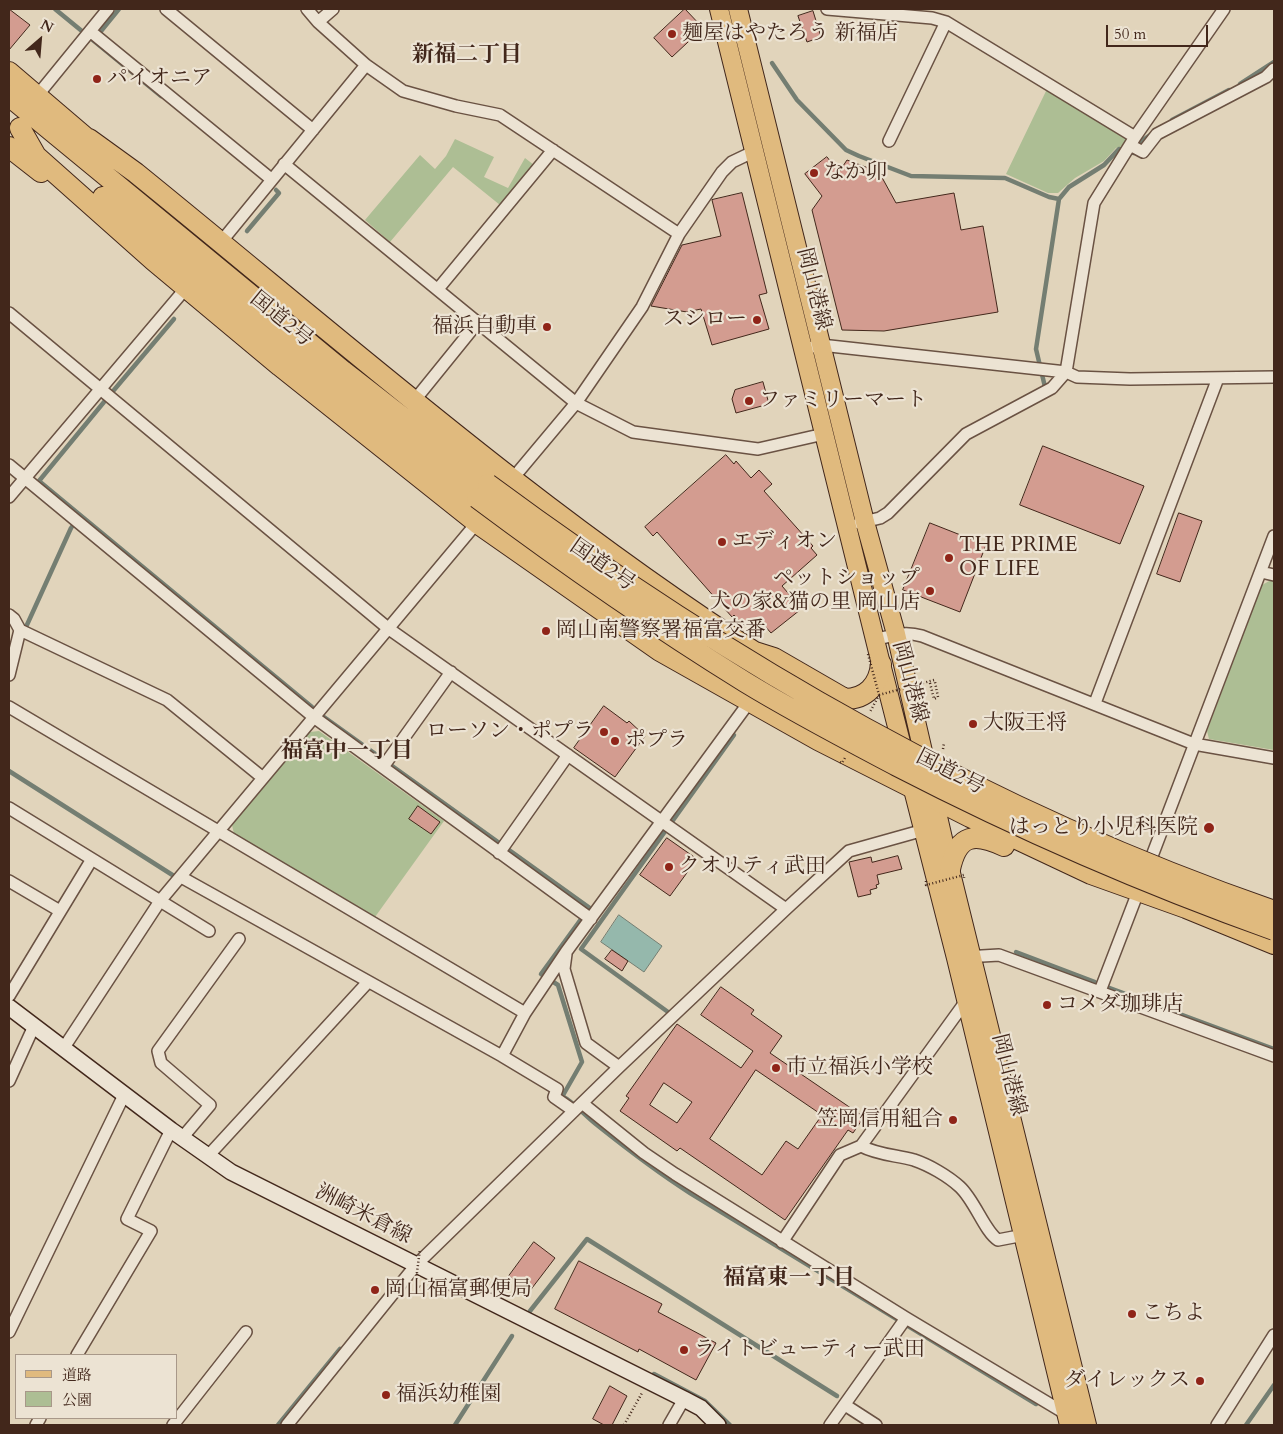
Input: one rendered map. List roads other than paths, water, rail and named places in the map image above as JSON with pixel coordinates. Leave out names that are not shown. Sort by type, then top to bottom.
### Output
[{"type":"highway","points":[[9,72],[89,139],[188,228],[201,254]]},
{"type":"highway","name":"国道2号","points":[[9,96],[343,370],[482,491],[610,594],[746,683],[855,744],[964,801],[1051,842],[1173,892],[1271,939]]},
{"type":"highway","points":[[14,123],[36,156],[186,288],[477,523],[660,650],[818,740],[934,799],[1091,874],[1271,939]]},
{"type":"highway","name":"国道2号","points":[[14,123],[332,386],[482,491],[758,668],[861,727],[973,785],[1077,834],[1167,872],[1274,911]]},
{"type":"highway","points":[[89,139],[136,173],[512,479],[644,579],[753,651],[845,707],[901,736],[936,746],[1024,799],[1152,856],[1274,900]]},
{"type":"highway","points":[[9,147],[153,260]]},
{"type":"highway","points":[[753,651],[774,658],[845,699],[856,699],[871,689],[880,674],[875,653]]},
{"type":"highway","points":[[907,760],[928,774],[1143,879],[1186,908]]},
{"type":"highway","points":[[957,873],[952,858],[964,842],[978,837],[985,838],[1053,869],[1091,874]]},
{"type":"main road","name":"岡山港線","points":[[719,9],[755,151],[865,522],[896,634],[936,746],[928,774],[957,873],[966,1001],[1068,1420]]},
{"type":"main road","name":"岡山港線","points":[[738,9],[813,347],[824,434],[847,526],[875,653],[901,736],[924,830],[964,957],[1087,1425]]},
{"type":"main road","name":"洲崎米倉線","points":[[9,1007],[177,1134],[231,1172],[415,1277],[649,1381],[705,1412],[718,1425]]},
{"type":"street","points":[[37,96],[91,35],[108,9]]},
{"type":"street","points":[[166,9],[313,130]]},
{"type":"street","points":[[307,9],[318,22],[366,65],[403,91],[456,106],[500,115],[679,234]]},
{"type":"street","points":[[318,22],[333,9]]},
{"type":"street","points":[[827,9],[934,13],[1132,148],[1143,152],[1157,134],[1271,75]]},
{"type":"street","points":[[847,526],[865,522],[888,513],[966,434],[1052,388],[1066,372],[1094,203],[1224,9]]},
{"type":"street","points":[[888,141],[946,22]]},
{"type":"street","points":[[91,35],[271,180]]},
{"type":"street","points":[[221,242],[366,65]]},
{"type":"street","points":[[438,289],[552,150]]},
{"type":"street","points":[[63,1049],[160,901],[316,718],[576,403],[642,307],[679,234],[722,172],[732,162],[755,151]]},
{"type":"street","points":[[284,164],[576,403],[633,432],[758,449],[824,434]]},
{"type":"street","points":[[9,497],[186,288]]},
{"type":"street","points":[[9,313],[389,629],[786,909]]},
{"type":"street","points":[[414,401],[478,322]]},
{"type":"street","points":[[813,347],[1041,369],[1066,372],[1077,377],[1130,379],[1274,377]]},
{"type":"street","points":[[1095,703],[1218,378]]},
{"type":"street","points":[[9,465],[316,718],[386,764],[591,914]]},
{"type":"street","points":[[1152,856],[1274,536]]},
{"type":"street","points":[[1261,572],[1274,575]]},
{"type":"street","points":[[9,615],[14,619],[20,630],[167,700],[264,778]]},
{"type":"street","points":[[9,675],[20,630]]},
{"type":"street","points":[[875,653],[896,634],[911,633],[1095,703],[1194,744],[1274,758]]},
{"type":"street","points":[[386,764],[450,672]]},
{"type":"street","points":[[502,1056],[525,1013],[591,914],[667,824],[750,701]]},
{"type":"street","points":[[9,707],[525,1013]]},
{"type":"street","points":[[502,848],[568,755]]},
{"type":"street","points":[[9,808],[209,931]]},
{"type":"street","points":[[287,1425],[415,1277],[578,1107],[849,850],[924,830]]},
{"type":"street","points":[[9,996],[92,859]]},
{"type":"street","points":[[181,877],[367,984],[502,1056],[557,1089],[554,1097],[578,1107],[644,1153],[903,1322],[1068,1420],[1081,1425]]},
{"type":"street","points":[[9,881],[60,911]]},
{"type":"street","points":[[1100,991],[1138,892]]},
{"type":"street","points":[[79,1354],[151,1232],[128,1219],[177,1134],[210,1105],[161,1063],[158,1051],[239,939]]},
{"type":"street","points":[[566,952],[564,969],[586,1043],[620,1066]]},
{"type":"street","points":[[964,957],[999,955],[1274,1056]]},
{"type":"street","points":[[208,1156],[367,984]]},
{"type":"street","points":[[782,1242],[840,1155],[862,1146],[966,1001]]},
{"type":"street","points":[[9,1081],[34,1026]]},
{"type":"street","points":[[9,1332],[124,1094]]},
{"type":"street","points":[[862,1146],[874,1153],[915,1160],[942,1174],[961,1188],[976,1206],[992,1236],[998,1240],[1024,1236]]},
{"type":"street","points":[[830,1425],[843,1404],[845,1405],[903,1322]]},
{"type":"street","points":[[178,1419],[246,1332]]},
{"type":"street","points":[[1217,1425],[1274,1335]]},
{"type":"street","points":[[669,1425],[684,1399]]},
{"type":"street","points":[[845,1405],[876,1425]]},
{"type":"water","points":[[619,915],[662,946],[644,972],[601,942]]},
{"type":"waterway","points":[[55,9],[161,96]]},
{"type":"waterway","points":[[97,36],[119,9]]},
{"type":"waterway","points":[[1240,84],[1274,62]]},
{"type":"waterway","points":[[772,63],[797,100],[846,150],[911,176],[1005,178],[1049,197],[1059,199]]},
{"type":"waterway","points":[[1172,120],[1229,90]]},
{"type":"waterway","points":[[1045,387],[1036,349],[1059,199],[1069,187],[1104,165],[1119,149],[1134,153],[1143,140],[1153,133]]},
{"type":"waterway","points":[[247,231],[279,193],[276,190]]},
{"type":"waterway","points":[[114,390],[174,319]]},
{"type":"waterway","points":[[104,402],[39,481],[312,707]]},
{"type":"waterway","points":[[26,627],[71,528],[77,520]]},
{"type":"waterway","points":[[324,717],[594,911]]},
{"type":"waterway","points":[[668,1012],[581,949],[734,735]]},
{"type":"waterway","points":[[9,771],[174,876]]},
{"type":"waterway","points":[[562,1097],[582,1062],[558,985],[541,974],[584,915]]},
{"type":"waterway","points":[[1016,952],[1095,982]]},
{"type":"waterway","points":[[1107,987],[1274,1049]]},
{"type":"waterway","points":[[562,1096],[631,1152],[690,1193],[1036,1404]]},
{"type":"waterway","points":[[530,1311],[587,1239],[837,1396]]},
{"type":"waterway","points":[[455,1425],[512,1336]]},
{"type":"waterway","points":[[278,1425],[340,1349]]},
{"type":"waterway","points":[[654,1374],[705,1401],[730,1425]]},
{"type":"waterway","points":[[1246,1425],[1274,1385]]},
{"type":"place","name":"麺屋はやたろう 新福店","points":[[672,34]]},
{"type":"place","name":"パイオニア","points":[[97,79]]},
{"type":"place","name":"なか卯","points":[[814,173]]},
{"type":"place","name":"スシロー","points":[[757,320]]},
{"type":"place","name":"福浜自動車","points":[[547,327]]},
{"type":"place","name":"ファミリーマート","points":[[749,401]]},
{"type":"place","name":"エディオン","points":[[722,542]]},
{"type":"place","name":"THE PRIME OF LIFE","points":[[949,558]]},
{"type":"place","name":"ペットショップ 犬の家&猫の里 岡山店","points":[[930,591]]},
{"type":"place","name":"岡山南警察署福富交番","points":[[546,631]]},
{"type":"place","name":"大阪王将","points":[[973,724]]},
{"type":"place","name":"ローソン・ポプラ","points":[[604,732]]},
{"type":"place","name":"ポプラ","points":[[615,741]]},
{"type":"place","name":"はっとり小児科医院","points":[[1209,828]]},
{"type":"place","name":"クオリティ武田","points":[[669,867]]},
{"type":"place","name":"コメダ珈琲店","points":[[1047,1005]]},
{"type":"place","name":"市立福浜小学校","points":[[776,1068]]},
{"type":"place","name":"笠岡信用組合","points":[[953,1120]]},
{"type":"place","name":"岡山福富郵便局","points":[[375,1290]]},
{"type":"place","name":"こちよ","points":[[1132,1314]]},
{"type":"place","name":"ライトビューティー武田","points":[[684,1350]]},
{"type":"place","name":"ダイレックス","points":[[1200,1381]]},
{"type":"place","name":"福浜幼稚園","points":[[386,1395]]},
{"type":"district","name":"新福二丁目","points":[[467,56]]},
{"type":"district","name":"福富中一丁目","points":[[347,752]]},
{"type":"district","name":"福富東一丁目","points":[[789,1279]]}]
